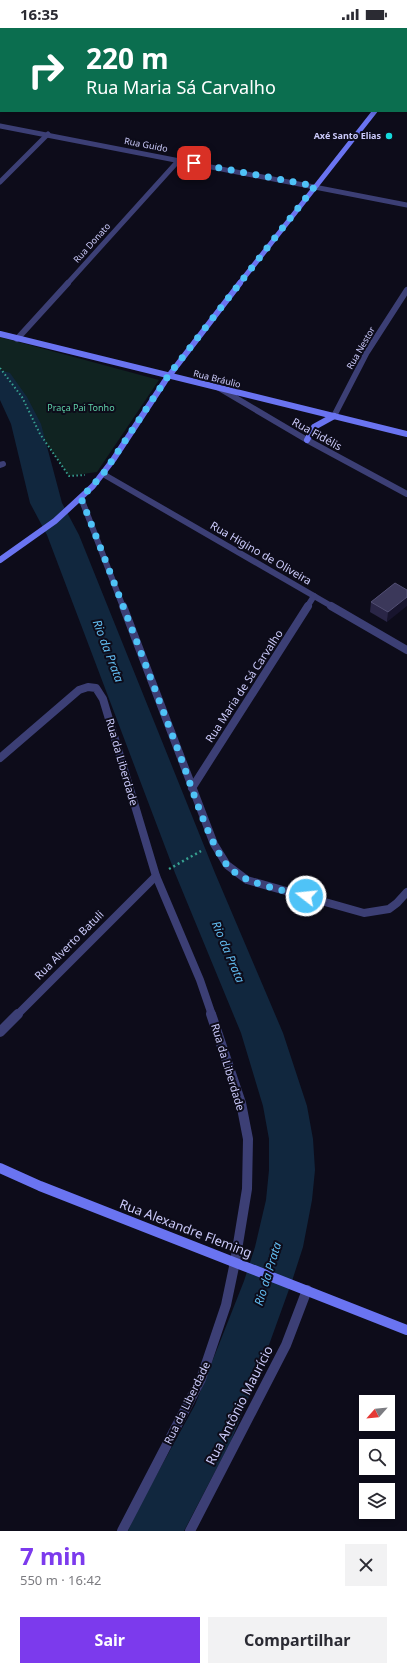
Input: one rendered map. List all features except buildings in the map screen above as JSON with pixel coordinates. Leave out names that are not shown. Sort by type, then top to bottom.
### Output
[{"type":"street","points":[[0,560],[68,510],[103,474],[168,376],[374,112]]},
{"type":"street","name":"Rua Guido","points":[[0,126],[48,134],[407,205]]},
{"type":"street","points":[[0,182],[48,134]]},
{"type":"street","name":"Rua Donato","points":[[17,339],[180,160]]},
{"type":"street","name":"Rua Nestor","points":[[334,416],[367,352],[407,290]]},
{"type":"street","name":"Rua Bráulio","points":[[0,334],[407,434]]},
{"type":"street","name":"Rua Fidélis","points":[[219,388],[307,440],[407,494]]},
{"type":"street","points":[[307,440],[314,428],[334,416]]},
{"type":"street","name":"Rua Higino de Oliveira","points":[[103,474],[407,650]]},
{"type":"street","points":[[81,498],[214,844],[226,865],[247,880],[364,913],[384,912],[397,904],[407,892]]},
{"type":"street","name":"Rua Maria de Sá Carvalho","points":[[192,788],[314,596]]},
{"type":"street","name":"Rua da Liberdade","points":[[0,758],[79,690],[88,687],[96,688],[103,699],[156,876],[200,980],[241,1103],[248,1139],[247,1189],[226,1305],[201,1379],[122,1531]]},
{"type":"street","name":"Rua Alverto Batuli","points":[[0,1032],[156,876]]},
{"type":"street","name":"Rua Alexandre Fleming","points":[[0,1168],[40,1186],[407,1330]]},
{"type":"street","name":"Rua Antônio Maurício","points":[[190,1531],[286,1345],[303,1288]]},
{"type":"path","points":[[0,368],[22,397],[40,434],[69,476],[103,474]]},
{"type":"path","points":[[165,871],[203,850]]},
{"type":"green space","name":"Praça Pai Tonho","points":[[0,337],[159,380],[97,472],[69,476],[40,434],[22,397],[0,368]]},
{"type":"waterway","name":"Rio da Prata","points":[[0,379],[13,397],[26,424],[46,503],[63,535],[195,873],[262,1033],[285,1106],[291,1139],[292,1170],[289,1200],[279,1247],[268,1281],[236,1367],[213,1423],[155,1531]]},
{"type":"place","name":"Axé Santo Elias","points":[[389,136]]},
{"type":"route","points":[[194,163],[315,186],[168,376],[103,474],[81,498],[192,788],[214,844],[222,859],[226,865],[247,880],[306,896]]}]
